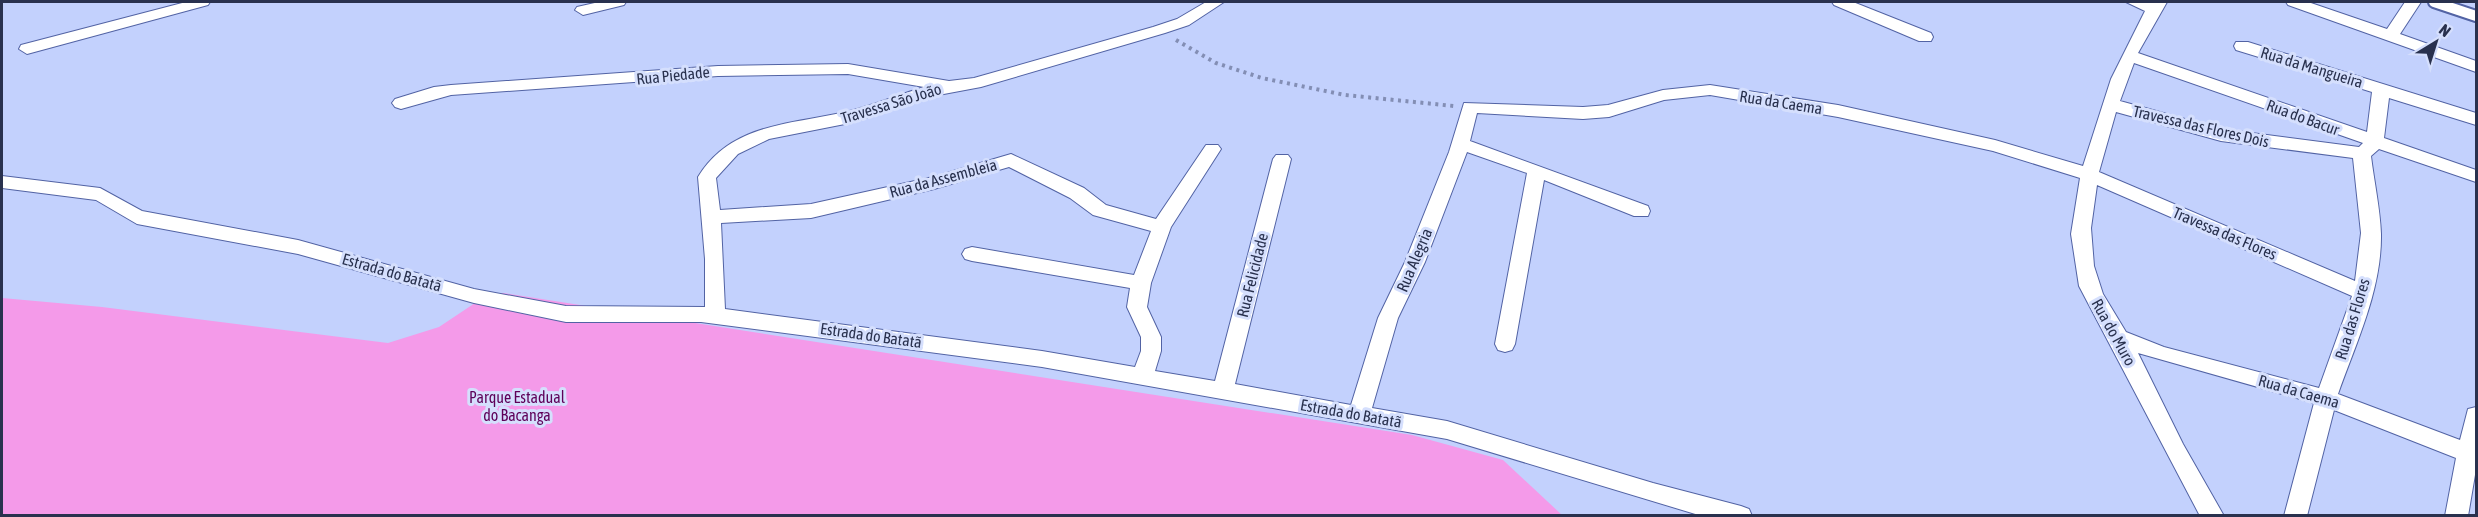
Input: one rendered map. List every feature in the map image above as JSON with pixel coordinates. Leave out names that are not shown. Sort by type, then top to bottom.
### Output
[{"type":"street","points":[[27,49],[175,5],[202,2]]},
{"type":"street","points":[[583,10],[618,2]]},
{"type":"street","name":"Travessa São João","points":[[715,315],[715,259],[707,177],[719,160],[730,151],[752,139],[802,125],[850,117],[945,85],[975,83],[1159,30],[1183,22],[1216,2]]},
{"type":"street","points":[[1840,2],[1925,37]]},
{"type":"street","points":[[2134,2],[2156,5]]},
{"type":"street","points":[[2294,2],[2476,67]]},
{"type":"street","points":[[2390,37],[2413,2]]},
{"type":"street","name":"Rua do Muro","points":[[2156,5],[2130,56],[2111,104],[2088,174],[2081,231],[2087,280],[2094,300],[2118,337],[2178,457],[2213,516]]},
{"type":"street","name":"Rua da Mangueira","points":[[2242,45],[2476,119]]},
{"type":"street","name":"Rua do Bacur","points":[[2130,56],[2369,148],[2476,178]]},
{"type":"street","name":"Rua Piedade","points":[[401,103],[434,92],[451,90],[620,80],[718,71],[848,69],[945,85]]},
{"type":"street","name":"Rua das Flores","points":[[2295,516],[2326,398],[2362,292],[2371,233],[2369,148],[2381,88]]},
{"type":"street","name":"Rua da Caema","points":[[1470,106],[1582,113],[1609,111],[1663,94],[1710,90],[1838,111],[1995,146],[2088,174]]},
{"type":"street","name":"Travessa das Flores Dois","points":[[2111,104],[2211,132],[2257,141],[2369,148]]},
{"type":"street","name":"Rua Alegria","points":[[1359,415],[1388,318],[1415,262],[1461,144],[1470,106]]},
{"type":"street","points":[[1461,144],[1537,170],[1641,211]]},
{"type":"street","points":[[1142,377],[1151,351],[1150,337],[1137,307],[1141,283],[1161,233],[1161,227],[1212,149]]},
{"type":"street","name":"Rua Felicidade","points":[[1223,391],[1282,159]]},
{"type":"street","name":"Rua da Assembleia","points":[[711,217],[811,211],[934,183],[1011,160],[1077,193],[1100,210],[1161,227]]},
{"type":"street","points":[[1505,344],[1537,170]]},
{"type":"street","name":"Travessa das Flores","points":[[2088,174],[2362,292]]},
{"type":"street","name":"Estrada do Batatã","points":[[2,182],[100,194],[137,217],[298,247],[474,296],[566,314],[715,315],[975,349],[1447,430],[1653,493],[1741,516]]},
{"type":"street","points":[[972,254],[1141,283]]},
{"type":"street","name":"Rua da Caema","points":[[2118,337],[2160,354],[2326,398],[2473,454]]},
{"type":"street","points":[[2456,516],[2473,454],[2476,415]]},
{"type":"lane","points":[[2434,2],[2476,16]]},
{"type":"path","points":[[1159,30],[1216,63],[1262,78],[1391,102],[1470,106]]},
{"type":"green space","name":"Parque Estadual do Bacanga","points":[[503,293],[1412,435],[1503,460],[1562,515],[2,516],[2,298],[102,307],[388,343],[439,327],[484,297]]}]
